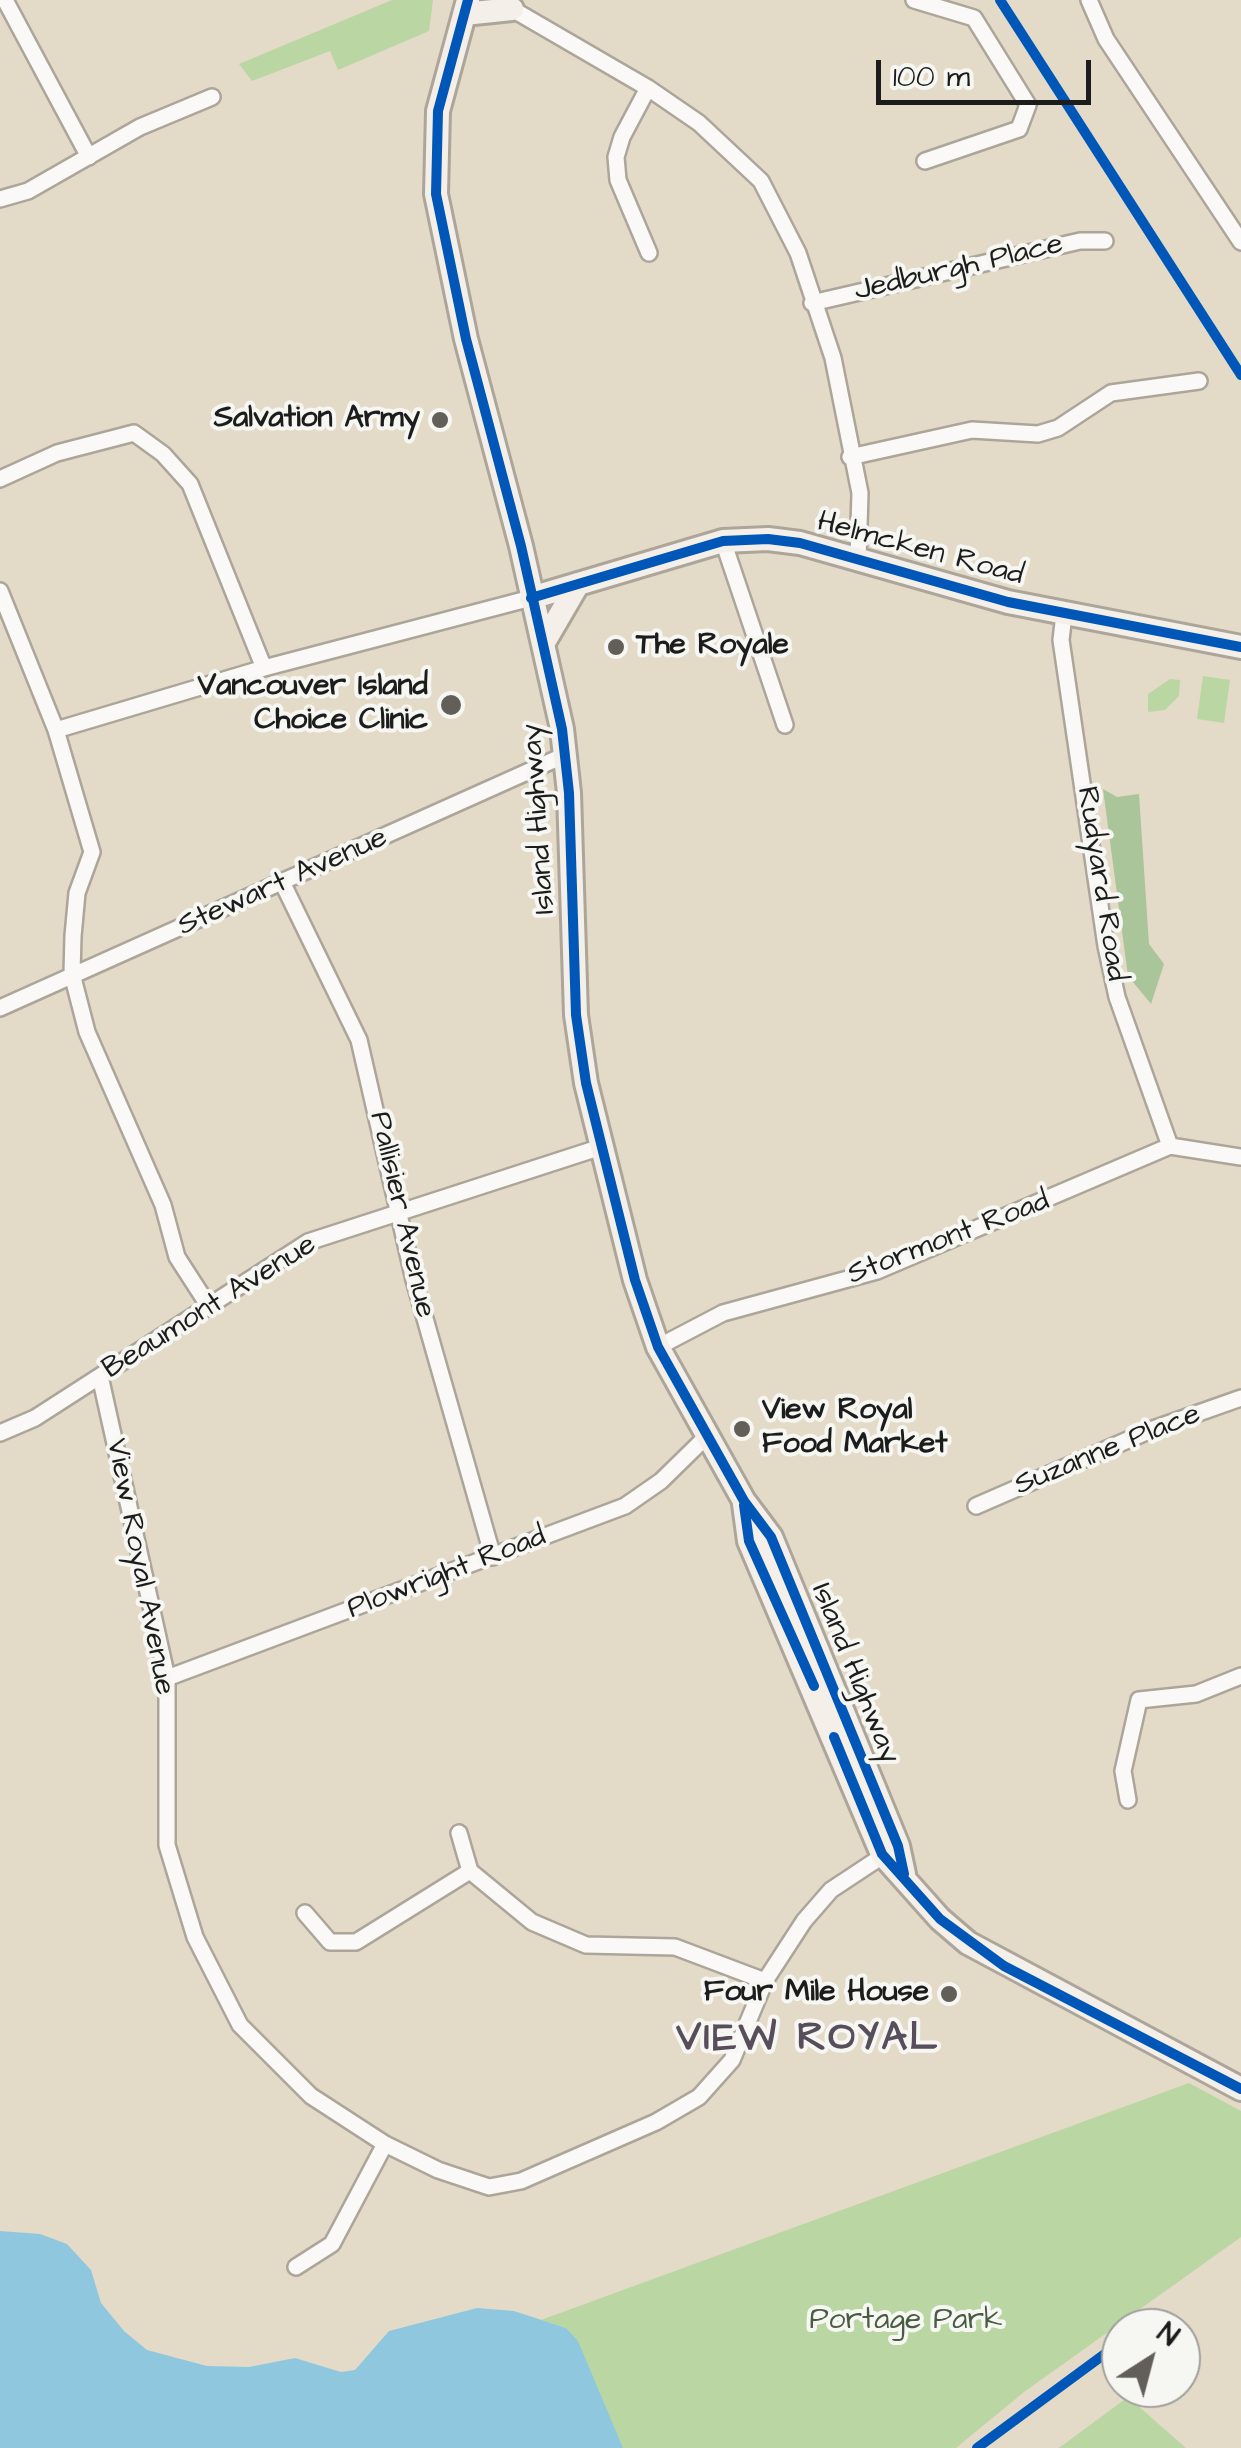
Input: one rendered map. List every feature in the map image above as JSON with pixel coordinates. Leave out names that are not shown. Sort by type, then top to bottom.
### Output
[{"type":"main road","points":[[466,7],[508,5]]},
{"type":"main road","name":"Island Highway","points":[[466,7],[438,111],[436,194],[466,338],[544,644],[564,754],[576,1015],[601,1147],[634,1280],[658,1347],[744,1501],[749,1540],[904,1874],[940,1919],[968,1943],[1241,2089]]},
{"type":"main road","name":"Helmcken Road","points":[[531,598],[723,541],[800,543],[1064,614],[1241,646]]},
{"type":"main road","points":[[544,644],[578,584]]},
{"type":"street","points":[[5,0],[89,157]]},
{"type":"street","points":[[1089,0],[1106,39],[1241,242]]},
{"type":"street","points":[[920,2],[974,18],[1026,96],[1029,112],[1019,129],[925,160]]},
{"type":"street","points":[[508,5],[648,88],[698,123],[761,182],[798,253],[833,358],[860,493],[858,559]]},
{"type":"street","points":[[648,88],[622,137],[616,170],[649,253]]},
{"type":"street","points":[[0,199],[28,191],[140,127],[212,97]]},
{"type":"street","name":"Jedburgh Place","points":[[812,303],[1080,241],[1105,240]]},
{"type":"street","points":[[850,457],[972,430],[1038,434],[1058,428],[1111,393],[1199,381]]},
{"type":"street","points":[[0,480],[57,453],[134,433],[162,454],[190,484],[264,668]]},
{"type":"street","points":[[723,541],[785,725]]},
{"type":"street","points":[[0,592],[56,730],[92,852],[77,894],[73,977],[87,1032],[163,1205],[177,1257],[208,1305]]},
{"type":"street","name":"Helmcken Road","points":[[56,730],[264,668],[531,598]]},
{"type":"street","name":"Rudyard Road","points":[[1064,614],[1062,640],[1106,946],[1117,997],[1170,1146]]},
{"type":"street","name":"Stewart Avenue","points":[[0,1008],[283,884],[564,754]]},
{"type":"street","name":"Pallisier Avenue","points":[[283,884],[359,1040],[414,1280],[494,1557]]},
{"type":"street","points":[[1170,1146],[1241,1157]]},
{"type":"street","name":"Stormont Road","points":[[658,1347],[723,1313],[877,1271],[1170,1146]]},
{"type":"street","name":"Beaumont Avenue","points":[[0,1433],[36,1418],[308,1242],[400,1209],[601,1147]]},
{"type":"street","name":"View Royal Avenue","points":[[100,1376],[167,1678],[168,1846],[195,1937],[240,2025],[311,2096],[385,2144],[438,2170],[489,2187],[520,2182],[656,2122],[699,2097],[732,2060],[765,1980],[830,1890],[890,1850]]},
{"type":"street","name":"Suzanne Place","points":[[976,1506],[1153,1429],[1241,1398]]},
{"type":"street","name":"Plowright Road","points":[[167,1678],[625,1506],[661,1481],[708,1435]]},
{"type":"street","points":[[1128,1800],[1123,1772],[1139,1700],[1196,1694],[1241,1676]]},
{"type":"street","points":[[459,1833],[470,1871],[532,1922],[586,1945],[675,1947],[765,1980]]},
{"type":"street","points":[[305,1914],[330,1942],[356,1942],[470,1871]]},
{"type":"street","points":[[296,2266],[332,2244],[385,2144]]},
{"type":"green space","points":[[392,0],[433,0],[429,31],[338,70],[330,51],[252,81],[239,64]]},
{"type":"green space","points":[[1203,676],[1230,680],[1224,723],[1197,719]]},
{"type":"green space","points":[[1170,679],[1180,680],[1179,696],[1165,710],[1148,712],[1148,694]]},
{"type":"green space","points":[[1103,789],[1117,797],[1139,794],[1149,944],[1164,964],[1151,1004],[1128,976]]},
{"type":"green space","name":"Portage Park","points":[[1189,2083],[1241,2111],[1241,2237],[1142,2308],[1101,2308],[1101,2337],[1024,2392],[956,2448],[623,2448],[566,2328],[541,2320]]},
{"type":"green space","points":[[1113,2408],[1141,2408],[1186,2448],[1058,2448]]},
{"type":"water","points":[[0,2231],[40,2234],[67,2244],[91,2270],[101,2303],[124,2331],[147,2350],[207,2366],[249,2367],[295,2358],[341,2372],[355,2370],[389,2331],[477,2308],[514,2311],[566,2328],[578,2341],[623,2448],[0,2448]]},
{"type":"cycle path","points":[[468,0],[438,111],[436,194],[466,339],[521,546],[562,729],[569,793],[576,1015],[586,1083],[635,1280],[658,1347],[744,1501],[771,1537],[898,1846],[904,1874]]},
{"type":"cycle path","points":[[1000,0],[1241,375]]},
{"type":"cycle path","points":[[531,598],[723,541],[768,539],[800,543],[1008,602],[1241,647]]},
{"type":"cycle path","points":[[744,1505],[749,1541],[814,1686]]},
{"type":"cycle path","points":[[834,1737],[882,1854],[940,1919],[1004,1966],[1241,2089]]},
{"type":"cycle path","points":[[977,2448],[1101,2357]]},
{"type":"place","name":"Salvation Army","points":[[440,420]]},
{"type":"place","name":"The Royale","points":[[616,647]]},
{"type":"place","name":"Vancouver Island Choice Clinic","points":[[451,705]]},
{"type":"place","name":"View Royal Food Market","points":[[742,1429]]},
{"type":"place","name":"Four Mile House","points":[[949,1994]]},
{"type":"district","name":"VIEW ROYAL","points":[[808,2041]]}]
